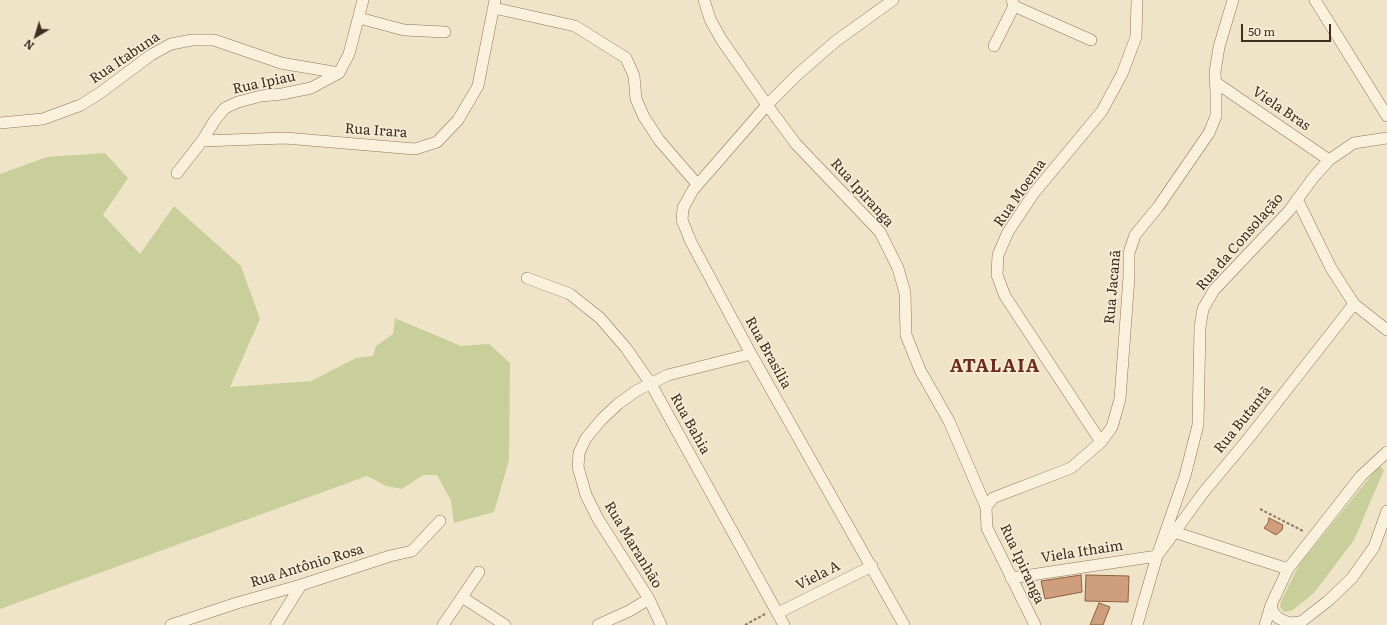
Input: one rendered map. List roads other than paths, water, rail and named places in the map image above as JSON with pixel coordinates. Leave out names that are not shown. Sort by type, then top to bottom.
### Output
[{"type":"street","points":[[338,73],[349,54],[363,0]]},
{"type":"street","name":"Rua Ipiranga","points":[[704,0],[710,19],[721,39],[767,106],[796,144],[880,232],[898,268],[905,294],[906,335],[920,370],[949,421],[986,507],[987,528],[1034,625]]},
{"type":"street","name":"Rua Brasília","points":[[893,0],[836,41],[798,74],[767,106],[697,184],[683,208],[682,220],[691,242],[751,354],[904,625]]},
{"type":"street","name":"Rua Moema","points":[[1101,442],[1005,296],[997,275],[998,255],[1008,232],[1034,193],[1102,111],[1122,74],[1136,37],[1137,0]]},
{"type":"street","name":"Rua Jacanã","points":[[986,507],[993,498],[1071,468],[1101,442],[1112,427],[1120,399],[1129,277],[1129,253],[1135,235],[1158,207],[1209,133],[1216,116],[1215,72],[1220,47],[1233,0]]},
{"type":"street","points":[[1315,0],[1387,116]]},
{"type":"street","points":[[994,46],[1013,3],[1091,40]]},
{"type":"street","points":[[494,4],[575,26],[626,58],[634,76],[636,99],[644,117],[665,147],[697,184]]},
{"type":"street","name":"Rua Irara","points":[[202,141],[285,138],[416,149],[437,142],[458,120],[478,86],[494,4]]},
{"type":"street","points":[[359,18],[404,30],[445,32]]},
{"type":"street","name":"Rua Itabuna","points":[[0,123],[43,119],[81,105],[100,93],[151,55],[172,44],[192,40],[214,40],[281,63],[338,73]]},
{"type":"street","name":"Rua Ipiau","points":[[177,172],[202,141],[215,120],[225,108],[238,102],[262,96],[282,94],[311,88],[338,73]]},
{"type":"street","name":"Viela Bras","points":[[1215,82],[1329,160]]},
{"type":"street","name":"Rua da Consolação","points":[[1137,625],[1157,556],[1185,476],[1198,425],[1200,327],[1204,309],[1214,290],[1289,210],[1312,178],[1329,160],[1354,143],[1387,138]]},
{"type":"street","points":[[1297,199],[1331,268],[1354,304],[1387,330]]},
{"type":"street","name":"Rua Bahia","points":[[527,278],[570,294],[600,318],[626,348],[651,384],[784,625]]},
{"type":"street","name":"Rua Butantã","points":[[1157,556],[1203,493],[1248,439],[1354,304]]},
{"type":"street","name":"Rua Maranhão","points":[[661,625],[649,600],[598,520],[586,495],[578,467],[579,453],[586,438],[602,419],[618,404],[636,391],[668,375],[751,354]]},
{"type":"street","points":[[1265,625],[1271,605],[1288,569],[1361,476],[1387,452]]},
{"type":"street","points":[[1271,605],[1272,612],[1278,618],[1289,623],[1298,624],[1328,601],[1352,578],[1374,546],[1387,511]]},
{"type":"street","name":"Rua Antônio Rosa","points":[[171,625],[237,602],[301,585],[390,556],[412,551],[440,521]]},
{"type":"street","points":[[1174,532],[1288,569]]},
{"type":"street","name":"Viela Ithaim","points":[[1011,578],[1157,556]]},
{"type":"street","name":"Viela A","points":[[776,611],[872,566]]},
{"type":"street","points":[[443,625],[479,572]]},
{"type":"street","points":[[276,625],[301,585]]},
{"type":"street","points":[[462,597],[505,625]]},
{"type":"street","points":[[598,625],[649,600]]},
{"type":"district","name":"ATALAIA","points":[[995,367]]}]
